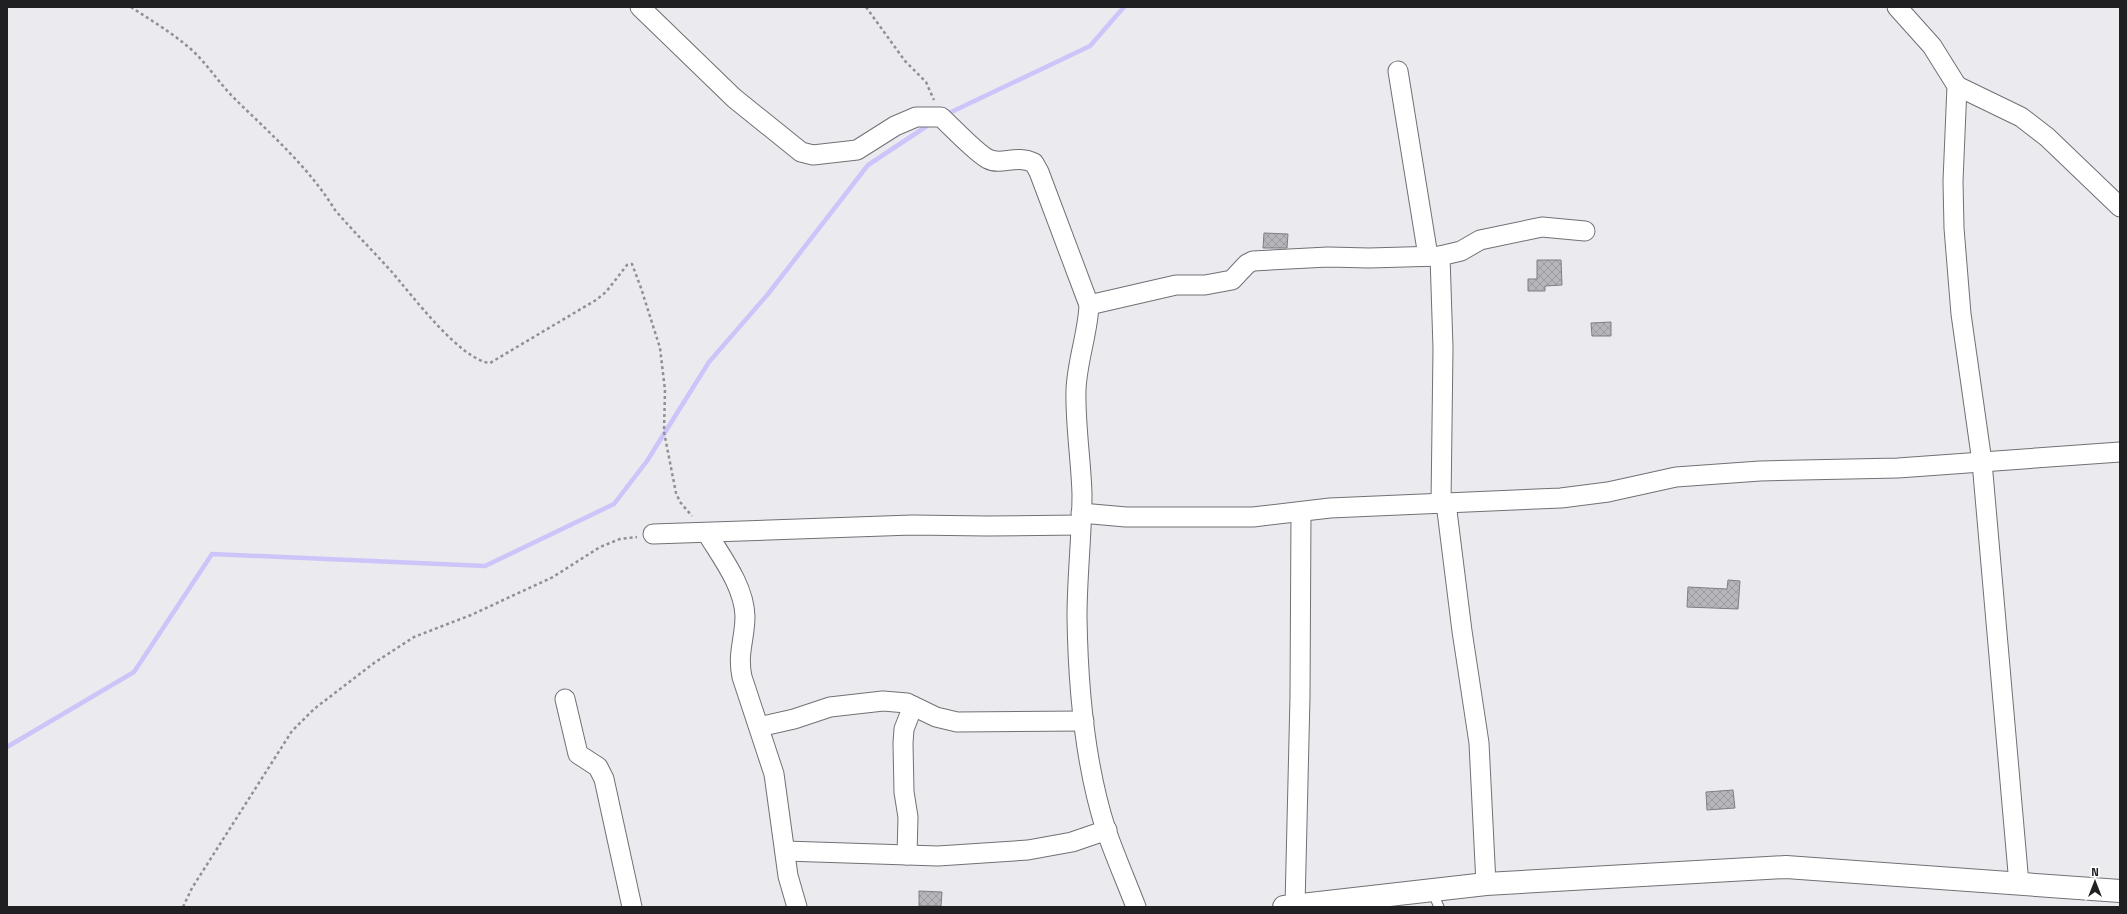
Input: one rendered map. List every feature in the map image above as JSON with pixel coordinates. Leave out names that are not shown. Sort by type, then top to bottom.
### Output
[{"type":"street","points":[[640,7],[734,98],[801,152],[813,155],[857,150],[895,126],[916,117],[940,117],[988,159],[1003,161],[1020,158],[1034,163],[1089,305],[1088,318],[1078,361],[1076,391],[1082,495],[1077,617],[1080,679],[1084,721],[1098,801],[1107,830],[1136,907]]},
{"type":"street","points":[[1897,7],[1932,46],[1956,86],[1953,181],[1954,228],[1961,314],[1982,462],[2019,884]]},
{"type":"street","points":[[1398,72],[1434,256],[1443,348],[1444,504],[1479,742],[1486,884]]},
{"type":"street","points":[[1956,86],[2021,117],[2047,137],[2120,207]]},
{"type":"street","points":[[1089,305],[1176,285],[1205,285],[1232,280],[1247,264],[1253,261],[1328,257],[1369,258],[1434,256],[1461,252],[1480,240],[1542,227],[1585,231]]},
{"type":"street","points":[[653,534],[912,525],[987,526],[1126,517],[1253,517],[1330,508],[1561,498],[1608,492],[1676,477],[1760,471],[1898,468],[2120,452]]},
{"type":"street","points":[[1301,512],[1300,697],[1290,906],[1436,899],[1486,884],[1786,867],[2120,891]]},
{"type":"street","points":[[707,532],[729,569],[742,597],[745,616],[739,662],[774,774],[788,876],[797,907]]},
{"type":"street","points":[[565,699],[578,754],[598,767],[604,779],[632,907]]},
{"type":"street","points":[[759,727],[794,719],[830,707],[862,702],[908,703],[936,718],[957,722],[1084,721]]},
{"type":"street","points":[[908,855],[908,817],[904,792],[903,743],[904,729],[914,706]]},
{"type":"street","points":[[784,851],[938,856],[1028,850],[1072,842],[1107,830]]},
{"type":"path","points":[[131,7],[186,45],[201,59],[227,91],[276,139],[324,192],[335,210],[454,342],[480,362],[490,363],[571,316],[606,292],[627,265],[632,264],[660,348],[665,390],[664,432],[676,493],[686,510],[707,532]]},
{"type":"path","points":[[866,7],[905,61],[926,82],[940,117]]},
{"type":"path","points":[[182,907],[192,888],[292,731],[320,704],[374,663],[414,637],[471,615],[553,577],[600,547],[620,539],[653,534]]},
{"type":"building","points":[[1264,233],[1288,234],[1287,248],[1263,248]]},
{"type":"building","points":[[1537,260],[1561,260],[1562,285],[1545,286],[1545,291],[1528,291],[1528,279],[1537,279]]},
{"type":"building","points":[[1611,322],[1611,336],[1592,336],[1591,323]]},
{"type":"building","points":[[1728,580],[1740,581],[1738,609],[1687,607],[1688,587],[1727,589]]},
{"type":"building","points":[[1733,790],[1735,808],[1707,810],[1706,792]]},
{"type":"building","points":[[919,891],[942,892],[941,906],[919,906]]},
{"type":"waterway","points":[[945,115],[1090,46],[1124,7]]},
{"type":"waterway","points":[[7,747],[134,672],[212,554],[485,566],[614,504],[647,461],[709,362],[768,294],[868,165],[930,124]]}]
